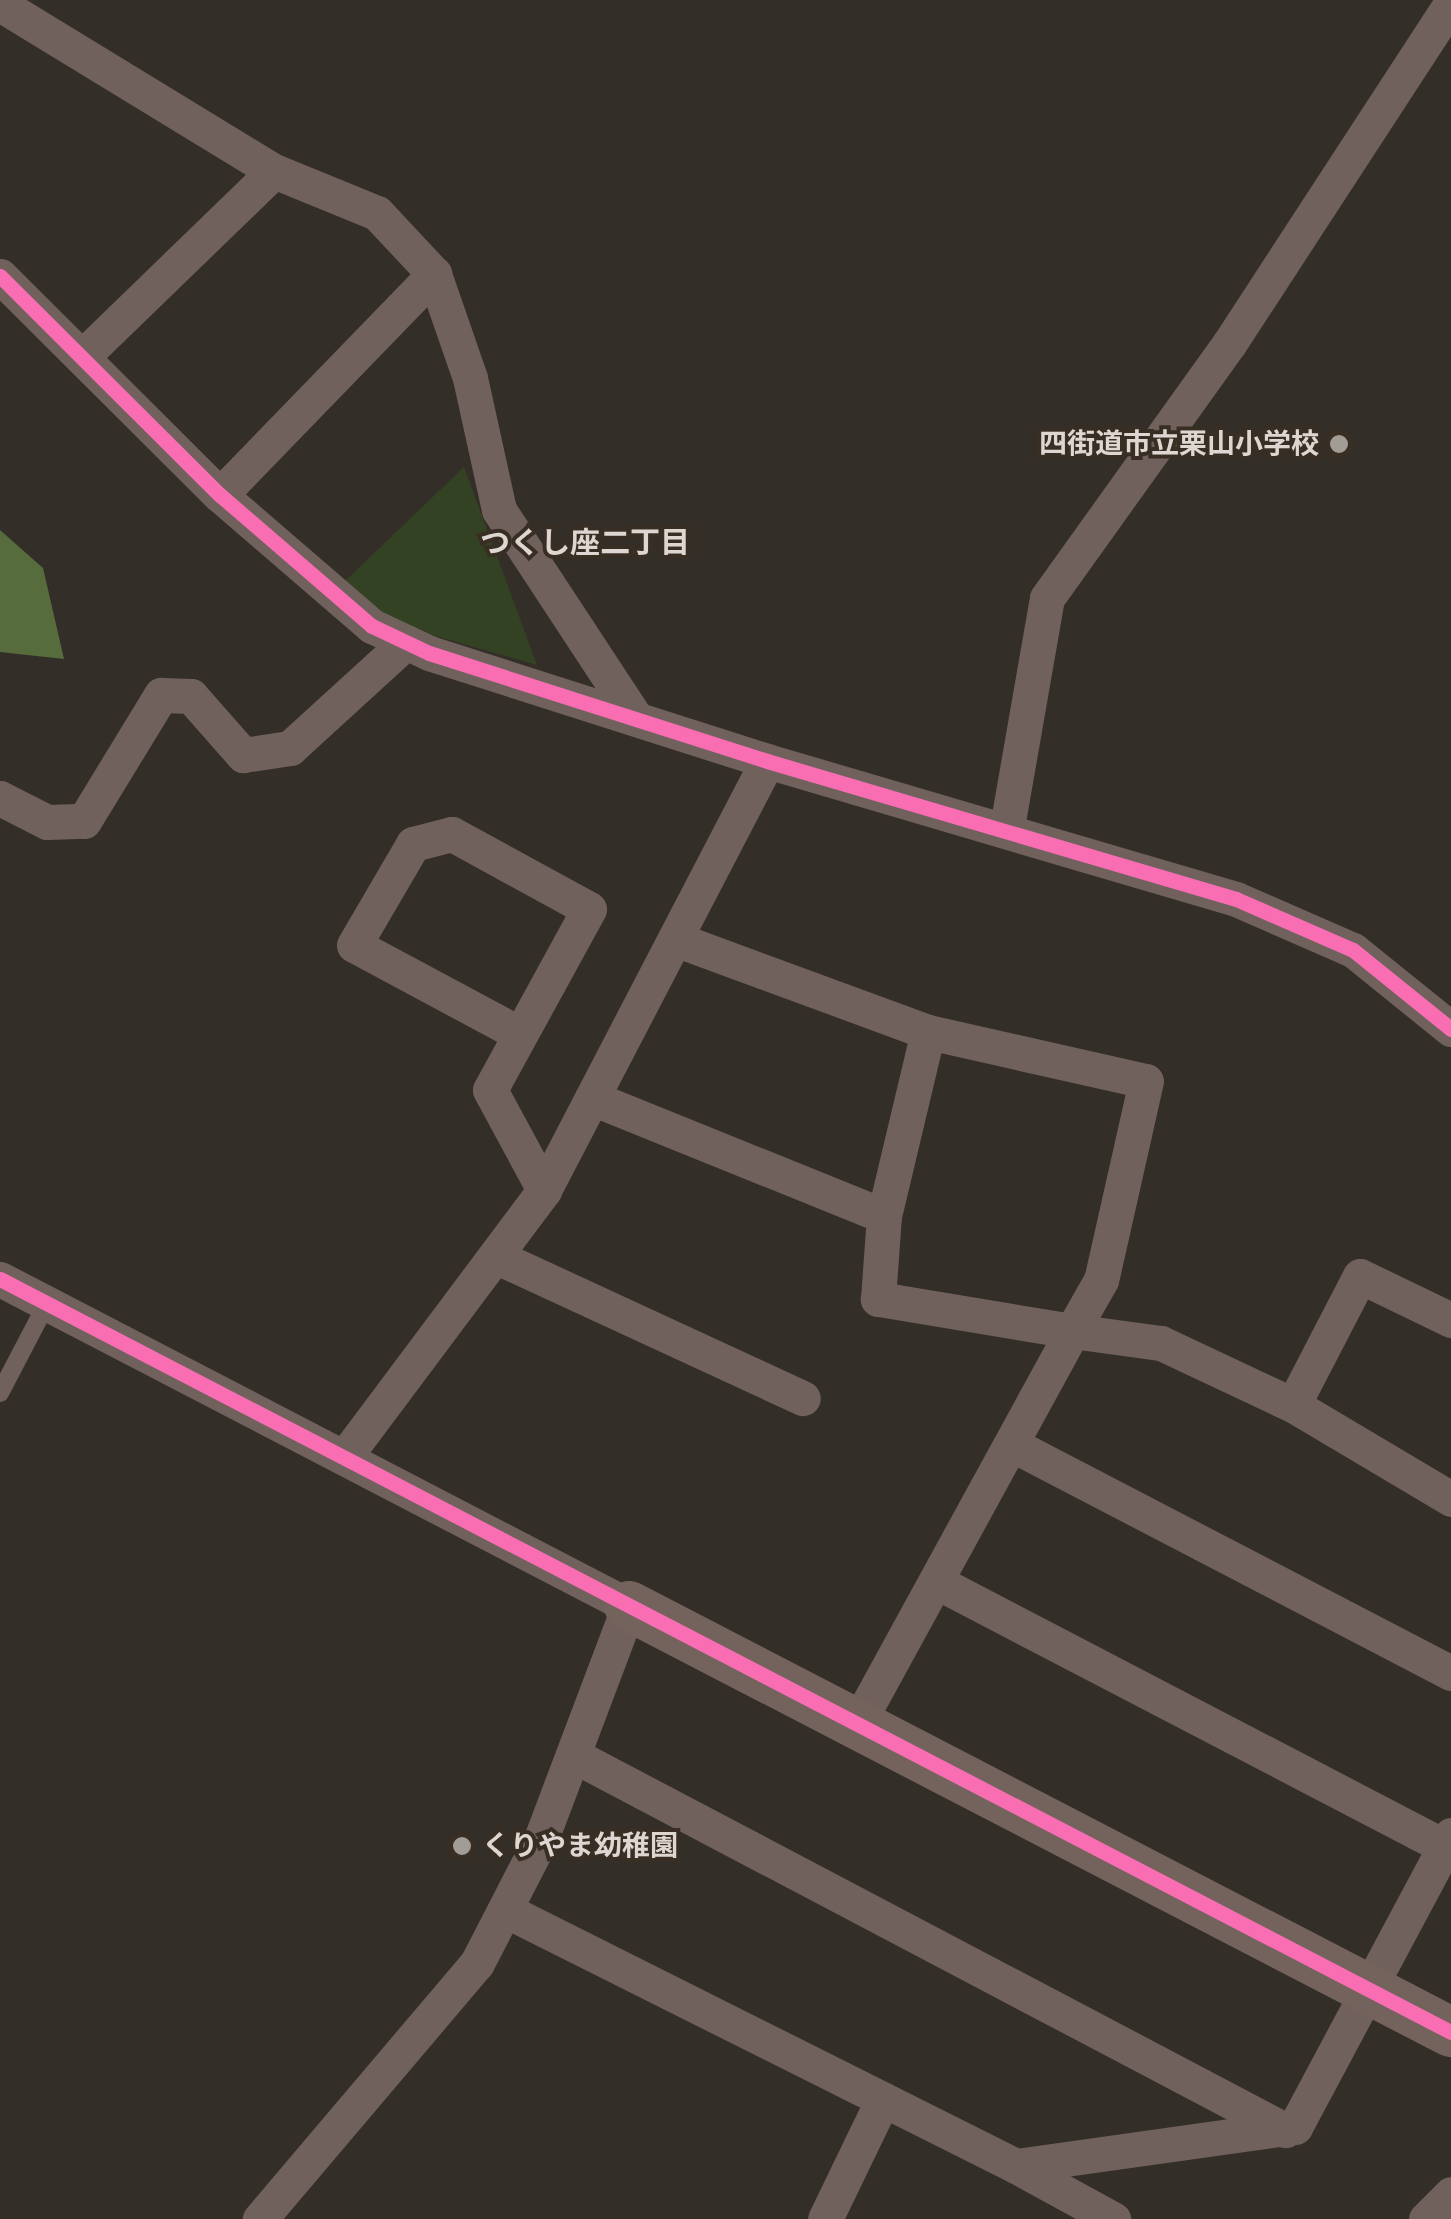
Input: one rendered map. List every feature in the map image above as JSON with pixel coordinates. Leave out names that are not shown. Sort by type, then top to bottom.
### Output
[{"type":"street","points":[[0,4],[274,171],[378,213],[434,274],[470,378],[499,510],[633,714]]},
{"type":"street","points":[[1007,828],[1047,598],[1229,344],[1451,4]]},
{"type":"street","points":[[82,358],[274,171]]},
{"type":"street","points":[[220,495],[434,274]]},
{"type":"street","points":[[0,276],[220,495],[372,626],[406,642],[767,761],[1007,828],[1320,932],[1391,974],[1451,1029]]},
{"type":"street","points":[[0,798],[47,822],[84,820],[161,695],[191,696],[243,755],[290,748],[406,642]]},
{"type":"street","points":[[346,1455],[544,1190],[767,761]]},
{"type":"street","points":[[520,1034],[354,945],[413,844],[452,834],[589,909],[490,1090],[544,1190]]},
{"type":"street","points":[[675,939],[928,1032],[1146,1081],[1101,1280],[939,1583],[860,1719]]},
{"type":"street","points":[[928,1032],[884,1216],[878,1299],[1161,1343],[1293,1405],[1451,1499]]},
{"type":"street","points":[[592,1098],[884,1216]]},
{"type":"street","points":[[496,1256],[804,1398]]},
{"type":"street","points":[[1293,1405],[1360,1276],[1451,1320]]},
{"type":"street","points":[[0,1279],[346,1455],[629,1606],[860,1719],[1451,2032]]},
{"type":"street","points":[[1013,1445],[1451,1673]]},
{"type":"street","points":[[939,1583],[1449,1844],[1294,2126],[1016,2166]]},
{"type":"street","points":[[260,2219],[477,1963],[507,1911],[573,1755],[629,1606]]},
{"type":"street","points":[[573,1755],[1285,2130]]},
{"type":"street","points":[[507,1911],[1016,2166],[1113,2219]]},
{"type":"street","points":[[825,2219],[883,2100]]},
{"type":"street","points":[[1426,2219],[1451,2194]]},
{"type":"lane","points":[[0,1394],[48,1303]]},
{"type":"green space","points":[[464,467],[537,665],[428,634],[386,615],[345,581]]},
{"type":"green space","points":[[0,530],[43,568],[64,659],[0,652]]},
{"type":"cycle path","points":[[0,276],[220,495],[372,626],[429,653],[767,761],[1236,899],[1353,950],[1451,1029]]},
{"type":"cycle path","points":[[0,1279],[1451,2032]]},
{"type":"place","name":"四街道市立栗山小学校","points":[[1339,444]]},
{"type":"place","name":"くりやま幼稚園","points":[[462,1846]]},
{"type":"district","name":"つくし座二丁目","points":[[585,543]]}]
